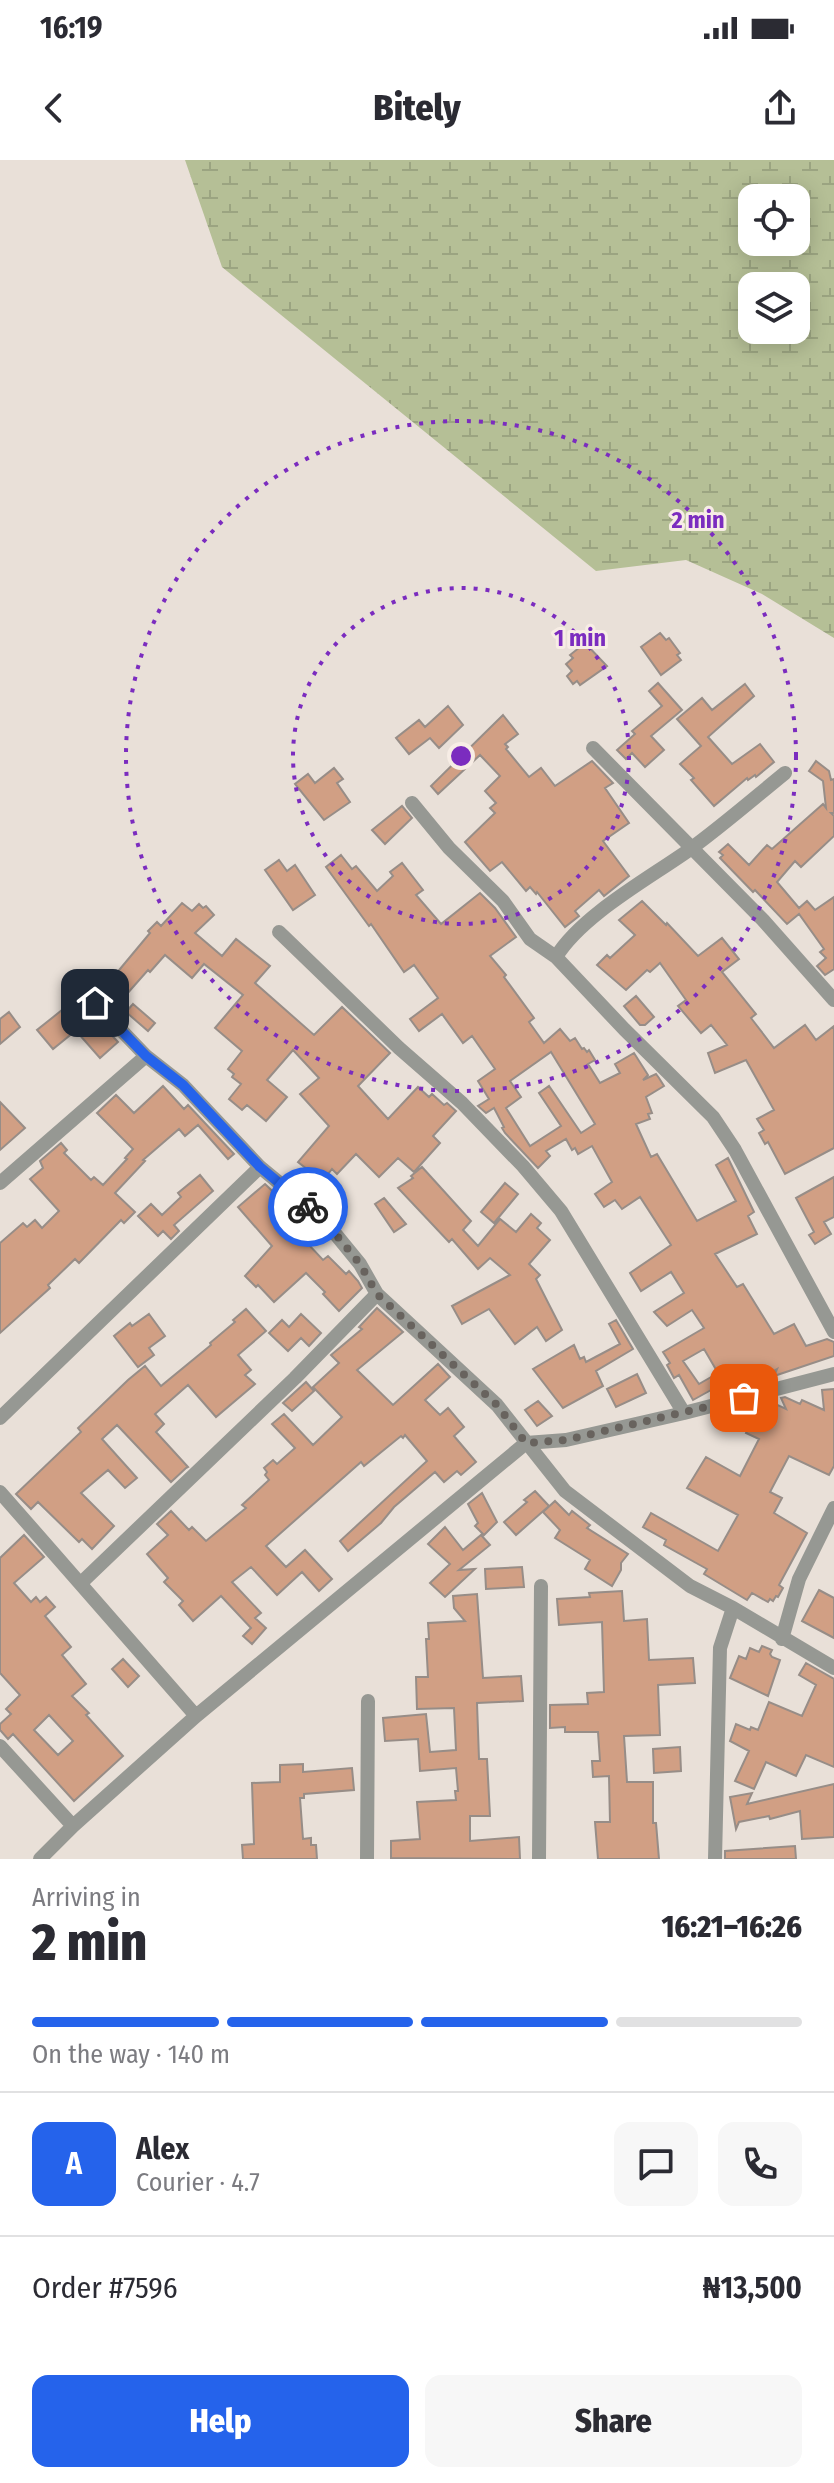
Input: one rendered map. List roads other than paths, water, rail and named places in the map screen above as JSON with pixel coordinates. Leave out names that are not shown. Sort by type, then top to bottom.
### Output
[{"type":"street","points":[[593,748],[763,920],[834,1000]]},
{"type":"street","points":[[556,957],[566,940],[692,848],[785,773]]},
{"type":"street","points":[[412,803],[449,848],[503,901],[530,939],[556,957],[713,1117],[735,1150],[834,1332]]},
{"type":"street","points":[[279,932],[399,1048],[462,1103],[561,1211],[684,1413]]},
{"type":"street","points":[[95,1003],[146,1056],[183,1085],[260,1167],[324,1220],[360,1264],[377,1294],[497,1405],[565,1491],[690,1586],[834,1668]]},
{"type":"street","points":[[0,1183],[146,1056]]},
{"type":"street","points":[[0,1418],[260,1167]]},
{"type":"street","points":[[81,1583],[295,1378],[377,1294]]},
{"type":"street","points":[[40,1859],[196,1716],[526,1443],[566,1440],[834,1374]]},
{"type":"street","points":[[0,1492],[196,1716]]},
{"type":"street","points":[[782,1639],[799,1579],[834,1508]]},
{"type":"street","points":[[539,1859],[541,1586]]},
{"type":"street","points":[[715,1859],[720,1648],[733,1608]]},
{"type":"street","points":[[367,1859],[368,1701]]},
{"type":"street","points":[[0,1746],[73,1826]]}]
